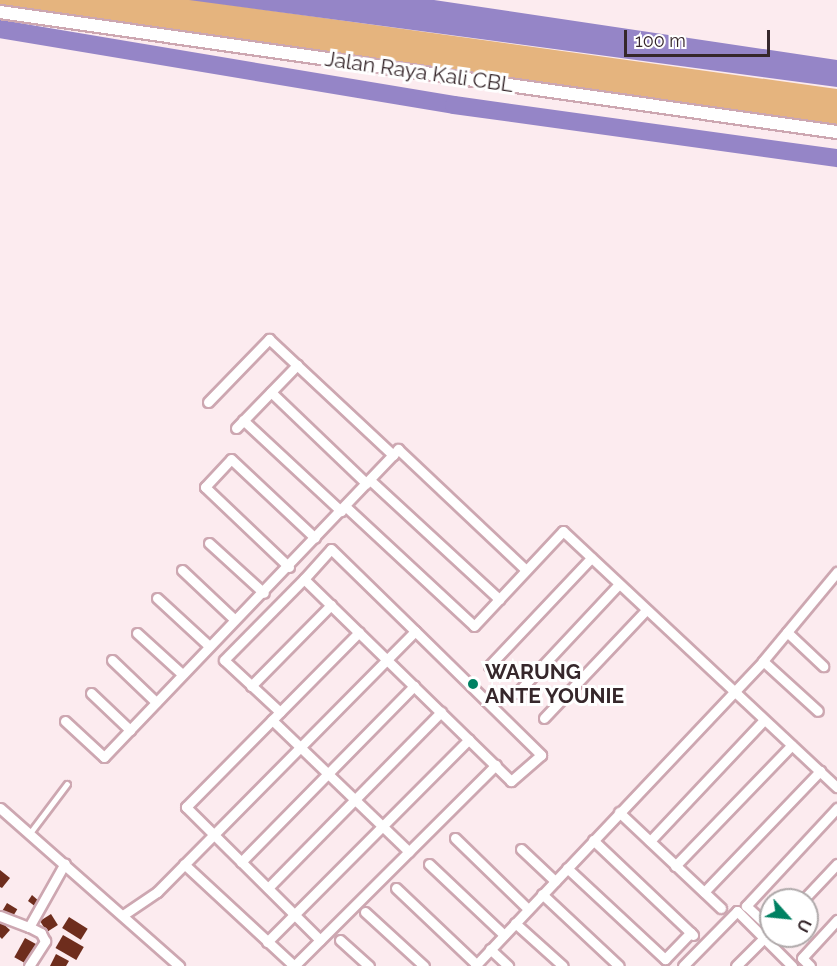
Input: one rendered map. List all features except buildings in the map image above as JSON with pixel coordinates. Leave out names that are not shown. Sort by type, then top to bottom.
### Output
[{"type":"main road","name":"Jalan Raya Kali CBL","points":[[0,12],[837,132]]},
{"type":"street","points":[[208,402],[269,339],[393,455]]},
{"type":"street","points":[[297,364],[240,424],[343,508],[474,626],[563,531],[837,787]]},
{"type":"street","points":[[271,392],[499,599]]},
{"type":"street","points":[[65,721],[104,757],[254,597],[264,593],[289,567],[398,449],[526,570]]},
{"type":"street","points":[[289,567],[205,487],[231,459],[315,538]]},
{"type":"street","points":[[209,543],[264,593]]},
{"type":"street","points":[[280,712],[224,660],[331,549],[541,755],[511,780],[304,579]]},
{"type":"street","points":[[489,666],[591,558]]},
{"type":"street","points":[[182,570],[234,619]]},
{"type":"street","points":[[396,888],[475,965],[763,662],[837,572]]},
{"type":"street","points":[[518,693],[619,584]]},
{"type":"street","points":[[157,598],[209,646]]},
{"type":"street","points":[[251,686],[331,605]]},
{"type":"street","points":[[544,718],[646,610]]},
{"type":"street","points":[[123,915],[157,892],[415,631]]},
{"type":"street","points":[[320,940],[186,807],[359,632]]},
{"type":"street","points":[[788,632],[823,666]]},
{"type":"street","points":[[137,633],[182,674]]},
{"type":"street","points":[[112,660],[156,702]]},
{"type":"street","points":[[763,662],[818,711]]},
{"type":"street","points":[[241,862],[414,686]]},
{"type":"street","points":[[91,693],[130,730]]},
{"type":"street","points":[[268,888],[441,712]]},
{"type":"street","points":[[272,720],[409,852]]},
{"type":"street","points":[[650,841],[764,720]]},
{"type":"street","points":[[267,942],[469,739]]},
{"type":"street","points":[[675,866],[792,745]]},
{"type":"street","points":[[184,864],[294,966],[496,765]]},
{"type":"street","points":[[704,892],[820,771]]},
{"type":"street","points":[[0,808],[30,834],[60,871],[123,915],[179,966]]},
{"type":"street","points":[[763,888],[837,808]]},
{"type":"street","points":[[619,812],[721,908]]},
{"type":"street","points":[[455,838],[528,909]]},
{"type":"street","points":[[567,868],[665,959],[693,934],[593,840]]},
{"type":"street","points":[[521,849],[555,881]]},
{"type":"street","points":[[429,864],[504,935]]},
{"type":"street","points":[[814,888],[837,864]]},
{"type":"street","points":[[29,927],[60,871]]},
{"type":"street","points":[[759,892],[746,906],[759,917]]},
{"type":"street","points":[[542,894],[619,966]]},
{"type":"street","points":[[683,966],[737,911],[759,933]]},
{"type":"street","points":[[366,912],[424,966]]},
{"type":"street","points":[[0,916],[41,933],[45,941],[30,966]]},
{"type":"street","points":[[810,966],[802,958],[837,921]]},
{"type":"street","points":[[515,923],[563,966]]},
{"type":"street","points":[[340,940],[369,966]]},
{"type":"street","points":[[736,966],[759,943]]},
{"type":"street","points":[[774,948],[790,965]]},
{"type":"street","points":[[490,950],[508,966]]},
{"type":"lane","points":[[30,834],[67,784]]},
{"type":"shaded area","points":[[0,0],[195,0],[837,89],[837,133],[0,12]]},
{"type":"shaded area","points":[[189,0],[434,0],[837,60],[837,87]]},
{"type":"waterway","points":[[0,29],[454,105],[837,158]]},
{"type":"place","name":"WARUNG ANTE YOUNIE","points":[[473,684]]}]
